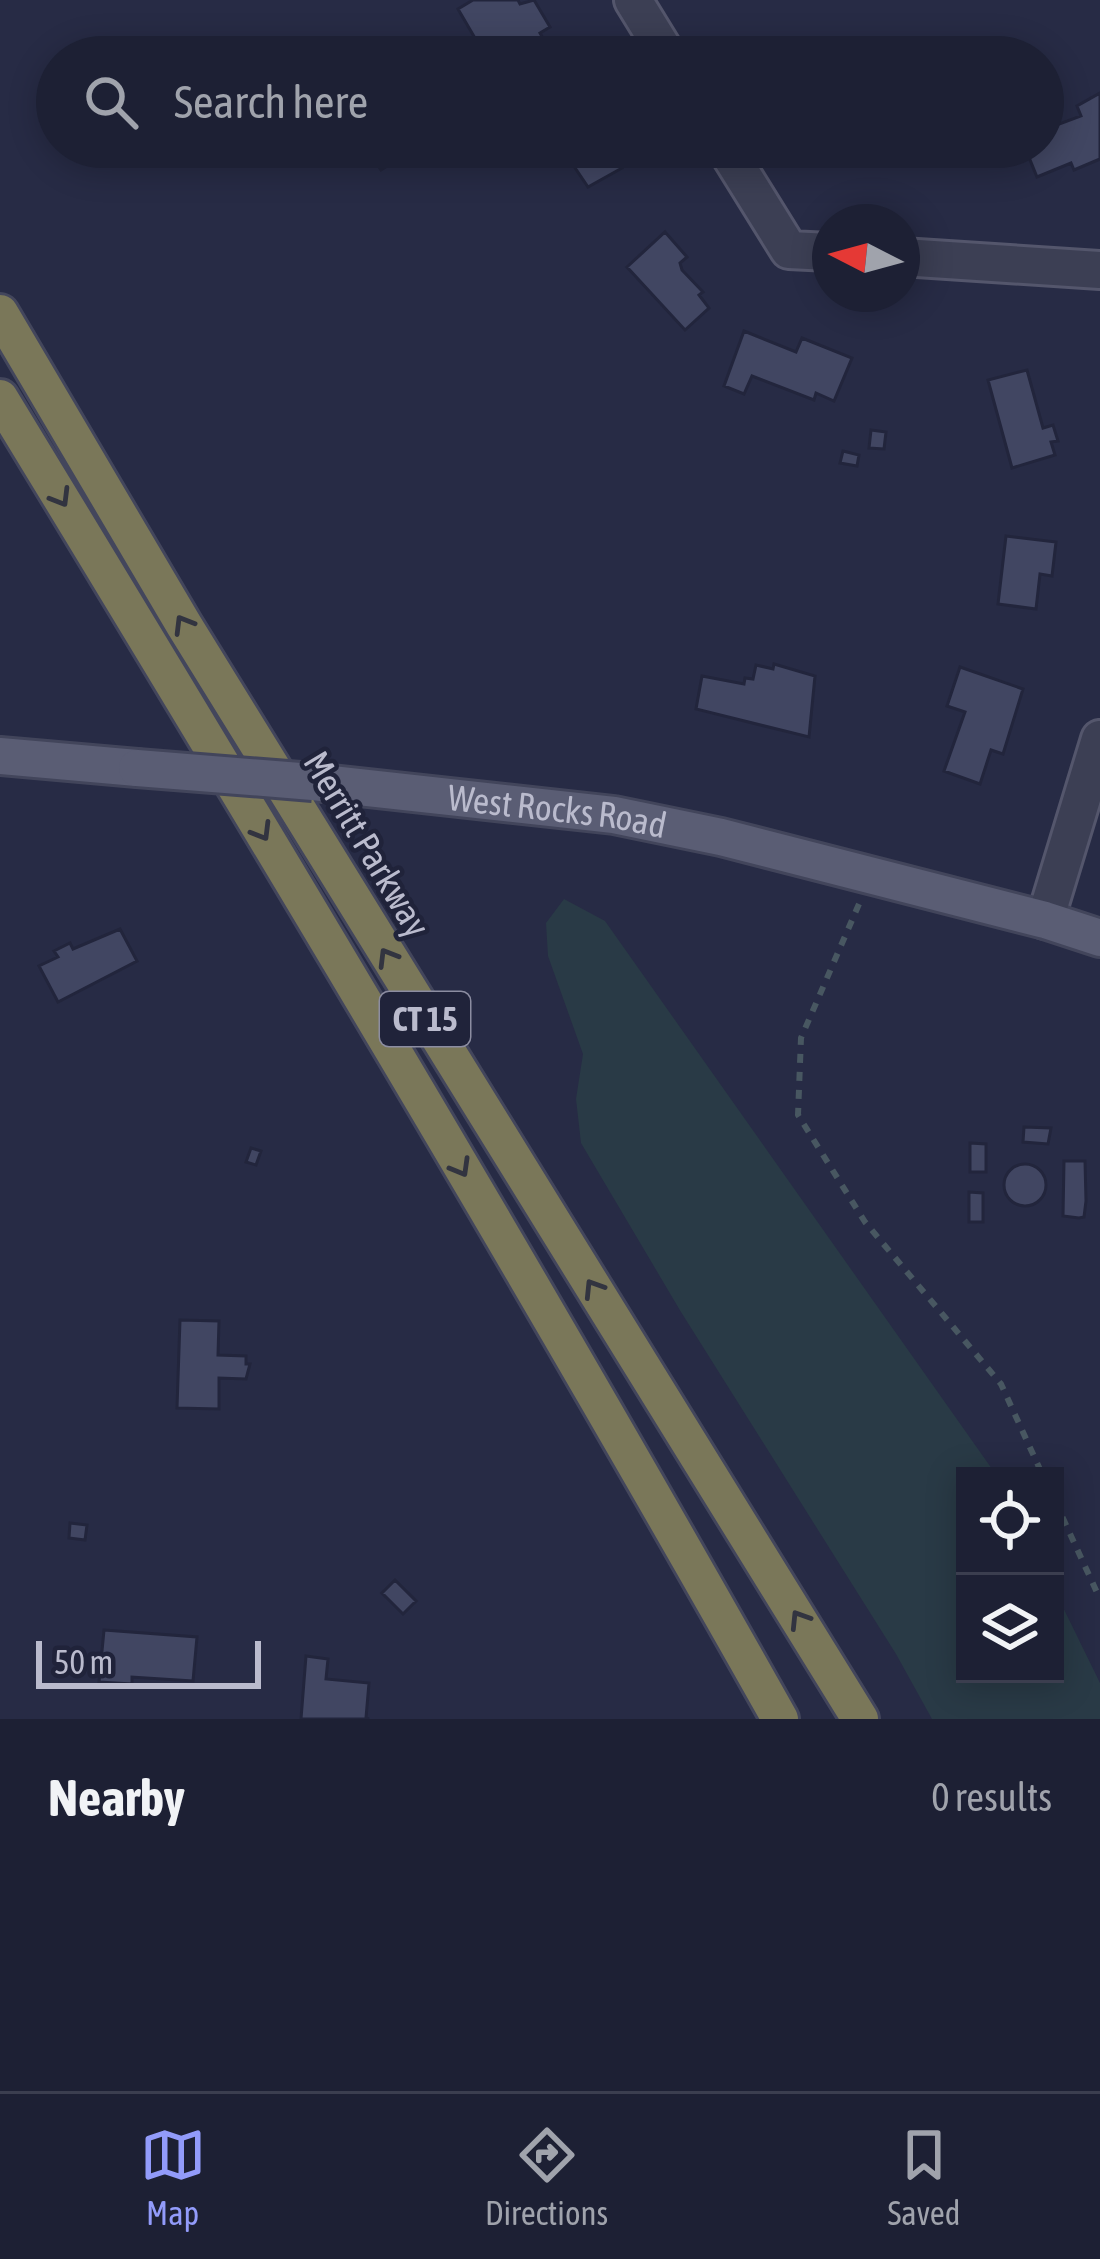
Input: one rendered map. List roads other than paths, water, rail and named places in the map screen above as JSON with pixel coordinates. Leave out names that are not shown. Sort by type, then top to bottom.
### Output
[{"type":"highway","name":"Merritt Parkway","points":[[0,313],[255,742],[860,1719]]},
{"type":"highway","name":"CT 15","points":[[0,398],[326,939],[780,1719]]},
{"type":"main road","name":"West Rocks Road","points":[[0,756],[313,782],[614,815],[721,837],[1100,938]]},
{"type":"street","points":[[633,0],[655,36]]},
{"type":"street","points":[[738,168],[789,250],[812,252]]},
{"type":"street","points":[[920,258],[1100,270]]},
{"type":"street","points":[[1045,920],[1100,739]]}]
